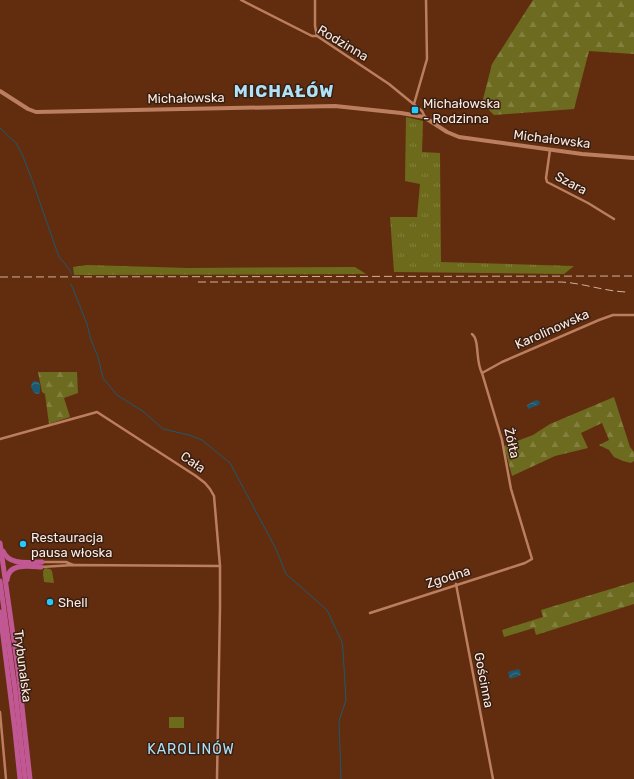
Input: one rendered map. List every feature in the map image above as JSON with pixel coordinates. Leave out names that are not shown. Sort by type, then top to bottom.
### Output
[{"type":"highway","points":[[0,544],[5,555],[11,561],[42,564]]},
{"type":"highway","points":[[0,544],[18,670],[30,779]]},
{"type":"highway","points":[[6,585],[8,574],[13,568],[42,564]]},
{"type":"highway","name":"Trybunalska","points":[[0,580],[15,689],[25,779]]},
{"type":"highway","name":"Trybunalska","points":[[0,612],[20,779]]},
{"type":"street","name":"Rodzinna","points":[[241,0],[307,34],[317,36],[389,84],[422,111],[425,117]]},
{"type":"street","points":[[315,0],[315,26],[317,36]]},
{"type":"street","points":[[414,104],[427,59],[426,0]]},
{"type":"street","name":"Michałowska","points":[[0,92],[28,109],[36,112],[325,106],[401,113],[425,117],[447,132],[459,137],[634,158]]},
{"type":"street","name":"Szara","points":[[550,149],[546,179],[547,182],[588,203],[614,219]]},
{"type":"street","name":"Karolinowska","points":[[482,373],[502,362],[599,320],[613,315],[634,315]]},
{"type":"street","name":"Żółta","points":[[472,334],[476,338],[478,364],[502,440],[511,489],[532,559]]},
{"type":"street","name":"Cała","points":[[0,439],[97,412],[206,483],[210,489],[215,502],[220,566],[217,779]]},
{"type":"street","name":"Zgodna","points":[[370,613],[525,563],[532,559]]},
{"type":"street","points":[[42,564],[220,566]]},
{"type":"street","name":"Gościnna","points":[[456,584],[493,779]]},
{"type":"street","points":[[0,712],[6,779]]},
{"type":"green space","points":[[533,0],[634,0],[634,54],[589,51],[574,109],[494,115],[482,103],[492,64]]},
{"type":"green space","points":[[406,117],[423,121],[422,152],[440,153],[441,262],[574,266],[564,274],[394,272],[390,217],[417,217],[420,184],[405,181]]},
{"type":"green space","points":[[87,265],[188,268],[355,267],[366,274],[74,275],[73,267]]},
{"type":"green space","points":[[38,372],[77,372],[78,393],[64,398],[70,417],[49,424],[45,394],[42,392]]},
{"type":"green space","points":[[614,397],[630,447],[634,452],[634,461],[631,463],[614,457],[609,450],[599,445],[609,440],[602,423],[581,433],[588,448],[555,456],[512,476],[504,446],[533,435],[550,424]]},
{"type":"green space","points":[[45,568],[52,571],[54,583],[44,582],[43,571]]},
{"type":"green space","points":[[634,582],[634,604],[536,635],[534,628],[504,637],[502,630],[543,617],[541,610]]},
{"type":"green space","points":[[169,717],[184,717],[184,728],[169,728]]},
{"type":"water","points":[[32,382],[39,382],[40,386],[40,393],[38,394],[34,393],[31,387]]},
{"type":"water","points":[[536,400],[539,401],[540,404],[528,409],[527,405]]},
{"type":"water","points":[[519,669],[521,675],[510,679],[508,672]]},
{"type":"waterway","points":[[0,128],[16,143],[22,154],[59,257],[70,270],[71,274]]},
{"type":"waterway","points":[[71,284],[87,324],[103,378],[117,395],[144,412],[163,429],[189,435],[202,440],[230,463],[276,549],[286,574],[327,610],[342,642],[343,651],[346,700],[339,721],[341,779]]},
{"type":"railway","points":[[0,277],[634,276]]},
{"type":"railway","points":[[198,282],[561,282],[626,292]]},
{"type":"place","name":"Michałowska - Rodzinna","points":[[415,110]]},
{"type":"place","name":"Restauracja pausa włoska","points":[[23,544]]},
{"type":"place","name":"Shell","points":[[50,602]]},
{"type":"district","name":"MICHAŁÓW","points":[[284,91]]},
{"type":"district","name":"KAROLINÓW","points":[[191,749]]}]
